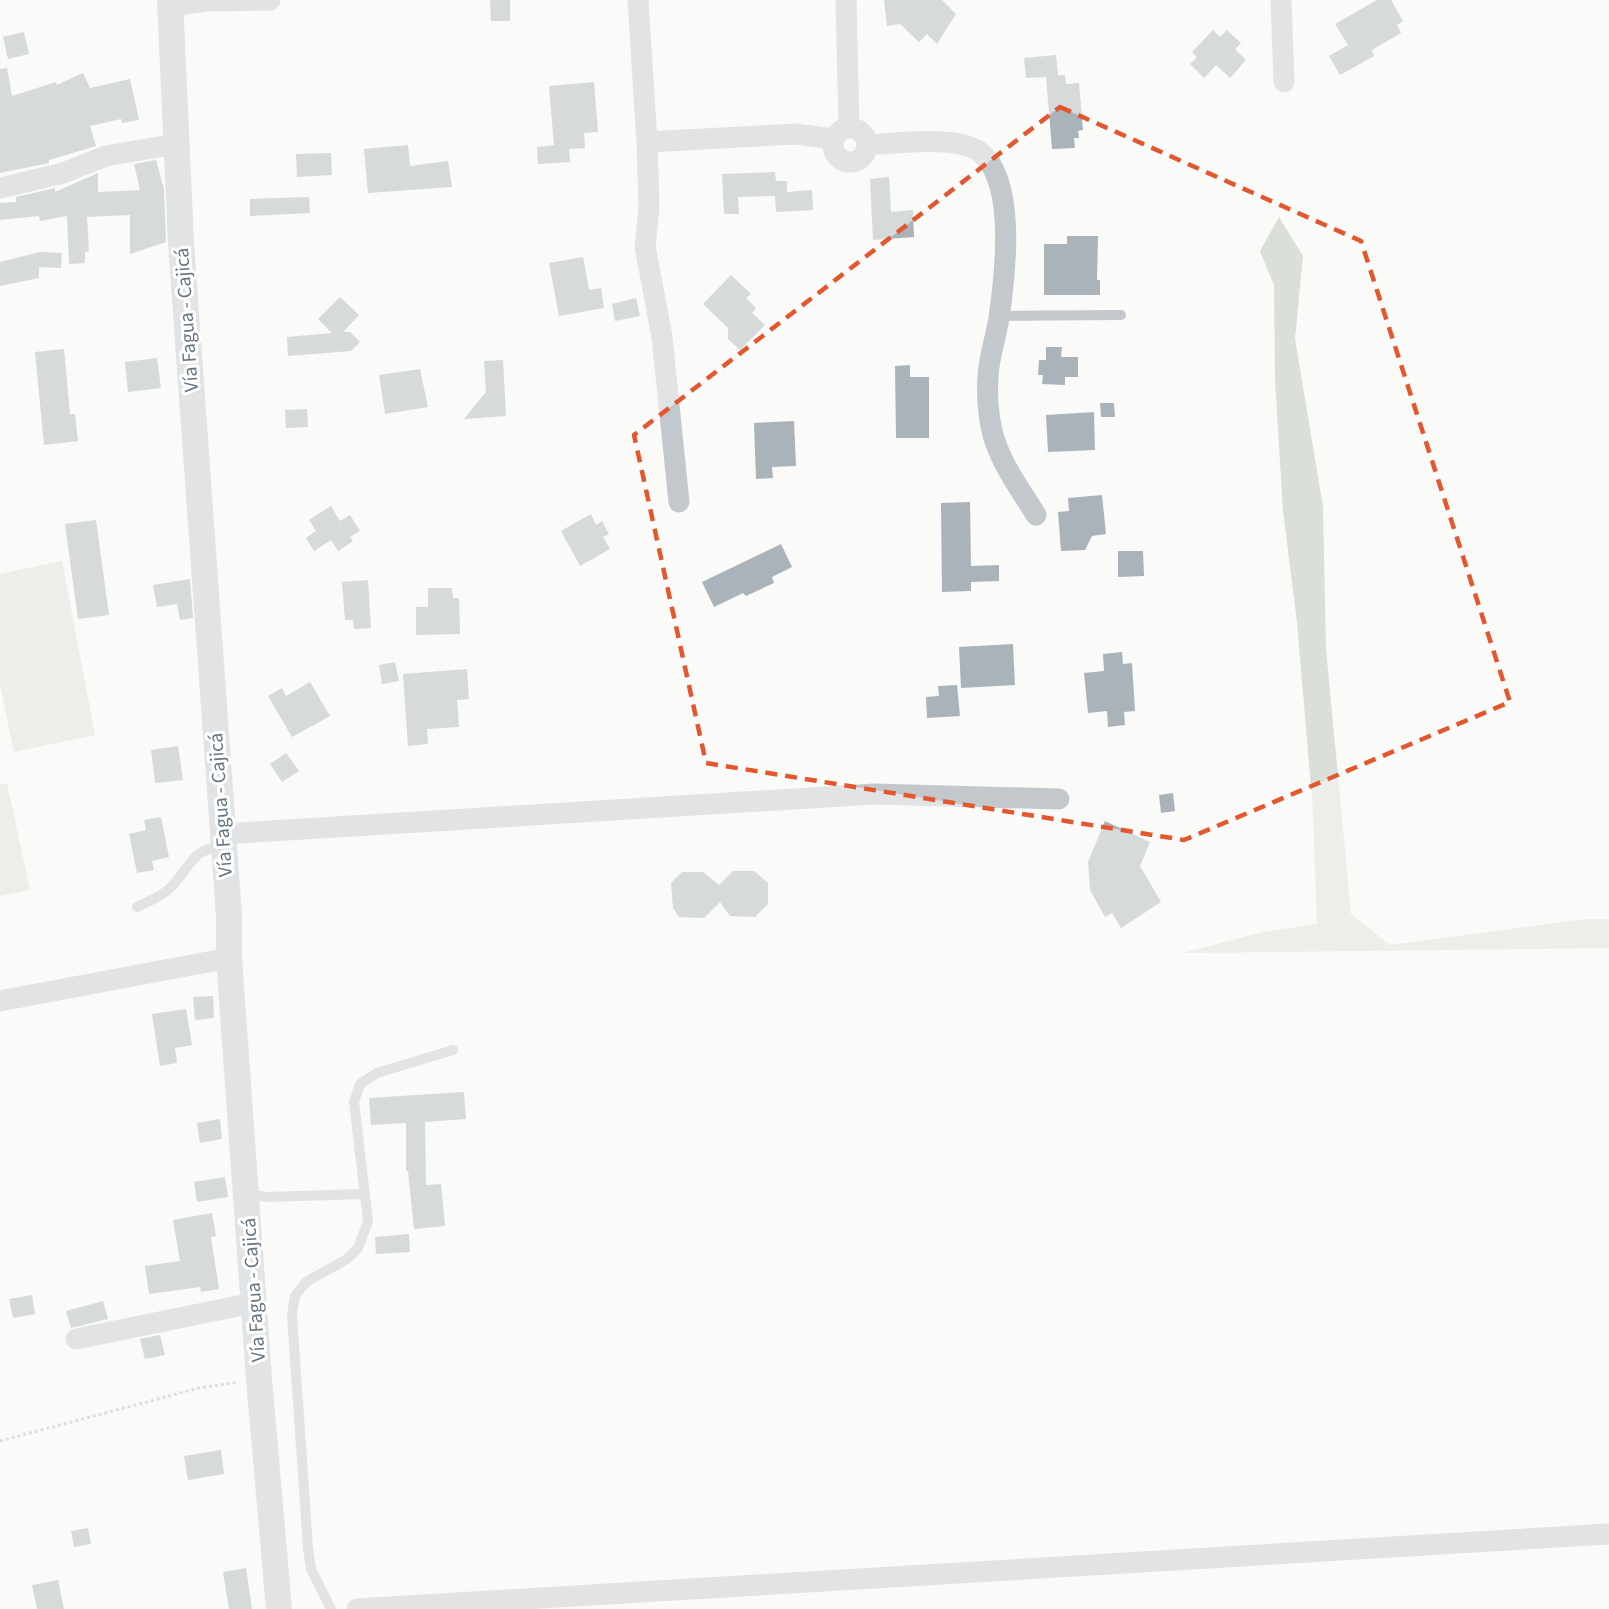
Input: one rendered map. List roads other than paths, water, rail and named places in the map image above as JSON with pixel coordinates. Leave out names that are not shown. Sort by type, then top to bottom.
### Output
[{"type":"street","points":[[170,3],[270,0]]},
{"type":"street","points":[[638,0],[649,207],[645,246],[662,337],[679,502]]},
{"type":"street","points":[[647,142],[795,134],[841,133],[862,132],[868,144],[866,153],[860,159],[847,162],[834,152],[841,133],[846,0]]},
{"type":"street","points":[[1281,0],[1284,82]]},
{"type":"street","name":"Vía Fagua - Cajicá","points":[[170,3],[176,144],[229,958],[258,1378],[279,1609]]},
{"type":"street","points":[[868,144],[934,143],[965,146],[978,151],[988,160],[1003,197],[1006,227],[999,316],[988,376],[991,427],[1001,458],[1036,515]]},
{"type":"street","points":[[0,188],[63,173],[106,156],[176,144]]},
{"type":"street","points":[[223,840],[876,794],[1059,799]]},
{"type":"street","points":[[0,1001],[229,958]]},
{"type":"street","points":[[76,1340],[253,1303]]},
{"type":"street","points":[[357,1609],[1609,1534]]},
{"type":"lane","points":[[999,316],[1121,315]]},
{"type":"lane","points":[[137,907],[168,891],[191,859],[223,840]]},
{"type":"lane","points":[[331,1609],[311,1569],[292,1315],[295,1296],[306,1282],[347,1259],[358,1248],[368,1221],[354,1102],[360,1084],[377,1073],[453,1050]]},
{"type":"lane","points":[[247,1194],[267,1197],[365,1194]]}]
